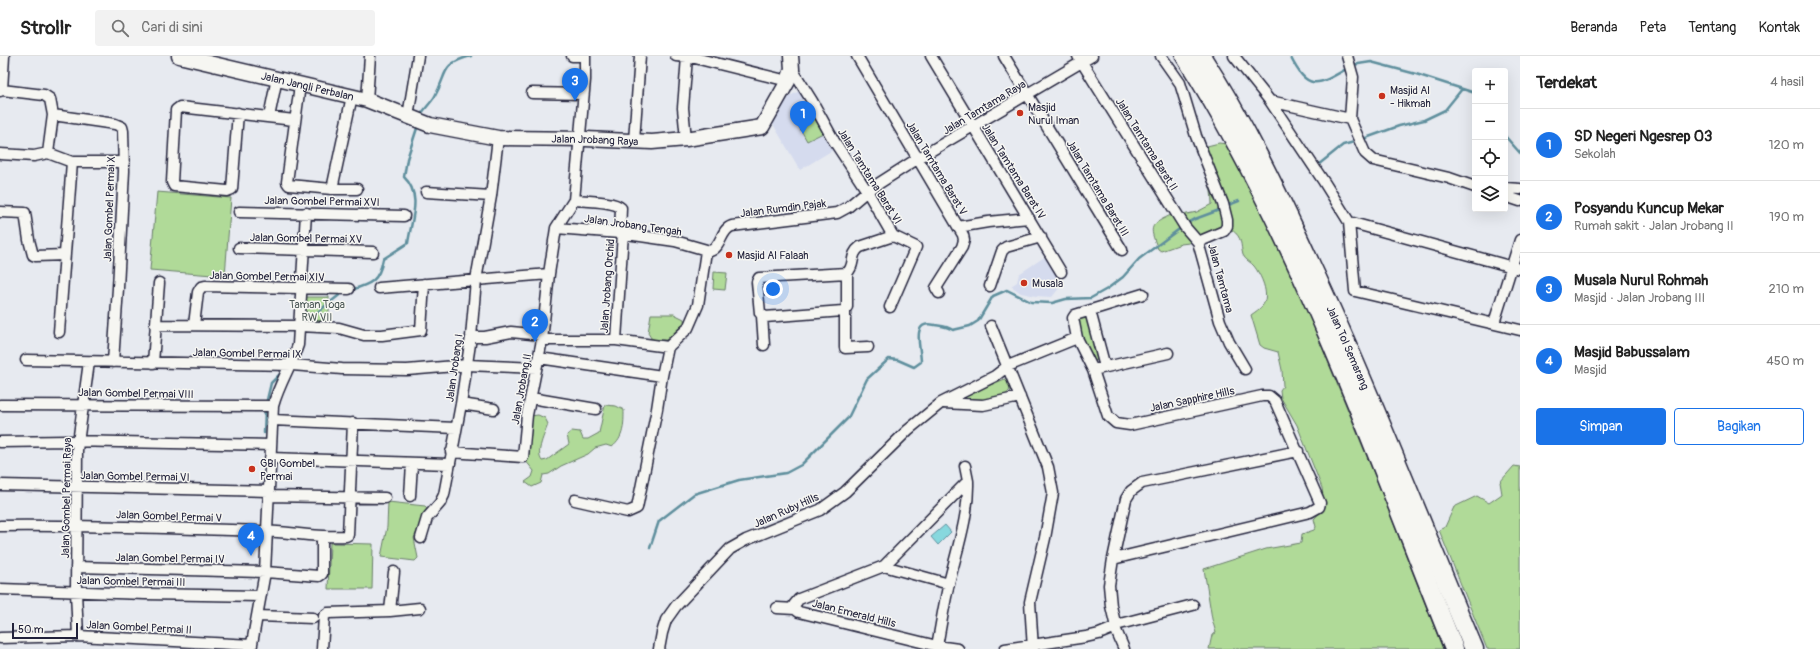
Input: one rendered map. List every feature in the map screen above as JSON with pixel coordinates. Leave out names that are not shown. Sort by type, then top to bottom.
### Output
[{"type":"highway","name":"Jalan Tol Semarang","points":[[1185,56],[1208,92],[1262,191],[1323,324],[1454,649]]},
{"type":"highway","name":"Jalan Tol Semarang","points":[[1201,56],[1221,87],[1274,185],[1339,326],[1474,649]]},
{"type":"street","points":[[4,56],[1,90],[47,97],[51,103],[53,115],[48,153]]},
{"type":"street","name":"Jalan Jangli Perbalan","points":[[179,56],[198,58],[300,85],[367,100]]},
{"type":"street","points":[[367,100],[370,56]]},
{"type":"street","points":[[416,119],[418,56]]},
{"type":"street","points":[[572,56],[585,56]]},
{"type":"street","name":"Jalan Jrobang II","points":[[451,452],[523,457],[531,398],[542,338],[556,228],[574,200],[585,56]]},
{"type":"street","points":[[634,141],[640,56]]},
{"type":"street","points":[[686,139],[683,108],[683,56],[790,69]]},
{"type":"street","name":"Jalan Tamtama Barat V","points":[[857,56],[963,235],[964,244],[936,288],[939,292]]},
{"type":"street","name":"Jalan Tamtama Barat IV","points":[[931,56],[1061,272]]},
{"type":"street","name":"Jalan Tamtama Barat III","points":[[1004,56],[1122,250]]},
{"type":"street","name":"Jalan Tamtama Raya","points":[[867,191],[1027,94],[1080,59],[1092,56]]},
{"type":"street","name":"Jalan Tamtama","points":[[1161,56],[1180,83],[1196,136],[1224,208],[1227,226],[1224,231],[1198,242],[1220,321],[1229,342],[1245,369]]},
{"type":"street","points":[[1234,56],[1270,101],[1349,222],[1354,289],[1356,292],[1520,330]]},
{"type":"street","points":[[1347,56],[1353,77],[1350,119],[1362,148],[1368,157],[1373,160],[1449,178],[1472,186]]},
{"type":"street","name":"Jalan Tamtama Barat II","points":[[1080,59],[1185,226],[1198,242]]},
{"type":"street","name":"Jalan Jrobang Raya","points":[[367,100],[430,125],[498,138],[652,142],[753,130],[762,127],[790,69]]},
{"type":"street","name":"Jalan Tamtama Barat VI","points":[[790,69],[812,101],[834,141],[867,191],[893,236],[915,245],[916,248],[890,307]]},
{"type":"street","points":[[269,117],[277,78]]},
{"type":"street","points":[[300,85],[294,120],[287,183],[289,185],[332,189],[357,189]]},
{"type":"street","points":[[532,93],[583,94]]},
{"type":"street","points":[[332,189],[352,96]]},
{"type":"street","points":[[1270,101],[1350,119]]},
{"type":"street","points":[[238,113],[232,189],[227,192],[174,186],[172,182],[178,108],[182,106],[238,113],[269,117],[294,120]]},
{"type":"street","name":"Jalan Gombel Permai X","points":[[53,115],[119,125],[123,131],[124,162],[118,288],[112,362]]},
{"type":"street","name":"Jalan Jrobang I","points":[[421,538],[428,518],[442,502],[461,404],[471,337],[476,280],[491,196],[498,138]]},
{"type":"street","points":[[0,154],[34,156],[48,153],[72,162],[124,162]]},
{"type":"street","points":[[59,332],[72,162]]},
{"type":"street","points":[[1508,188],[1520,189]]},
{"type":"street","name":"Jalan Rumdin Pajak","points":[[706,251],[717,247],[725,231],[729,227],[837,213],[867,191]]},
{"type":"street","points":[[426,192],[491,196]]},
{"type":"street","points":[[1508,197],[1520,201]]},
{"type":"street","name":"Jalan Jrobang Orchid","points":[[574,200],[613,204],[620,206],[621,208],[622,233],[616,340]]},
{"type":"street","points":[[0,212],[25,213],[28,240],[33,255],[65,255]]},
{"type":"street","name":"Jalan Gombel Permai XVI","points":[[239,212],[404,216]]},
{"type":"street","points":[[251,647],[258,616],[264,572],[273,406],[282,381],[292,365],[298,345],[302,289],[302,251],[306,213]]},
{"type":"street","points":[[958,227],[1029,218]]},
{"type":"street","points":[[1349,222],[1516,267]]},
{"type":"street","name":"Jalan Jrobang Tengah","points":[[556,228],[622,233],[675,241],[706,251]]},
{"type":"street","points":[[868,347],[845,348],[847,273],[851,268],[853,254],[856,250],[860,247],[893,236]]},
{"type":"street","name":"Jalan Tamtama Barat IV","points":[[990,286],[1002,251],[1006,247],[1041,237]]},
{"type":"street","points":[[1494,323],[1516,267],[1520,240]]},
{"type":"street","name":"Jalan Gombel Permai XV","points":[[239,248],[373,252]]},
{"type":"street","points":[[575,500],[628,512],[637,508],[668,347],[688,328],[693,320],[698,305],[706,251]]},
{"type":"street","points":[[764,345],[757,280],[759,278],[847,273]]},
{"type":"street","points":[[379,288],[549,274]]},
{"type":"street","points":[[152,364],[159,283]]},
{"type":"street","points":[[155,325],[300,326],[339,328],[370,335],[421,330],[424,284]]},
{"type":"street","name":"Jalan Gombel Permai XIV","points":[[194,326],[198,292],[201,287],[349,289]]},
{"type":"street","name":"Jalan Sapphire Hills","points":[[1113,559],[1316,510],[1319,507],[1319,499],[1298,451],[1275,401],[1269,396],[1262,396],[1130,425],[1116,423],[1108,416],[1093,370],[1077,338],[1073,318],[1075,315],[1143,294]]},
{"type":"street","points":[[762,316],[845,310]]},
{"type":"street","points":[[1090,311],[1105,368]]},
{"type":"street","points":[[991,326],[1048,467],[1053,493],[1045,538],[1030,602],[1033,647]]},
{"type":"street","points":[[471,337],[485,337],[511,332],[542,338],[616,340],[668,347]]},
{"type":"street","points":[[1008,366],[1077,338]]},
{"type":"street","points":[[1093,370],[1168,353]]},
{"type":"street","name":"Jalan Gombel Permai IX","points":[[26,360],[152,364],[292,365],[342,369],[407,370],[467,365],[538,363],[662,376]]},
{"type":"street","name":"Jalan Gombel Permai Raya","points":[[78,636],[76,526],[78,442],[89,362]]},
{"type":"street","name":"Jalan Ruby Hills","points":[[660,649],[662,633],[666,620],[676,606],[730,549],[746,540],[820,510],[845,492],[908,430],[941,403],[995,376],[1008,366]]},
{"type":"street","points":[[941,403],[983,405],[1020,397]]},
{"type":"street","points":[[531,398],[596,409]]},
{"type":"street","name":"Jalan Gombel Permai VIII","points":[[0,405],[84,404],[273,406]]},
{"type":"street","points":[[461,404],[494,409]]},
{"type":"street","points":[[272,420],[353,422],[456,428]]},
{"type":"street","points":[[349,497],[353,422]]},
{"type":"street","points":[[0,442],[271,445]]},
{"type":"street","points":[[1124,649],[1111,606],[1109,585],[1126,499],[1131,491],[1142,483],[1298,451]]},
{"type":"street","points":[[270,458],[351,460],[412,464],[449,464]]},
{"type":"street","points":[[410,496],[412,464]]},
{"type":"street","points":[[938,646],[949,584],[967,504],[968,481],[965,466]]},
{"type":"street","name":"Jalan Emerald Hills","points":[[958,649],[938,646],[795,609],[794,605],[799,600],[884,566],[968,481]]},
{"type":"street","name":"Jalan Gombel Permai VI","points":[[0,485],[77,486],[385,498]]},
{"type":"street","name":"Jalan Gombel Permai V","points":[[0,526],[76,526],[266,531],[322,536],[347,536],[349,497]]},
{"type":"street","name":"Jalan Gombel Permai IV","points":[[76,567],[264,572],[320,576],[322,574],[322,536]]},
{"type":"street","points":[[884,566],[949,584]]},
{"type":"street","points":[[390,611],[394,572]]},
{"type":"street","name":"Jalan Gombel Permai III","points":[[0,589],[260,596]]},
{"type":"street","points":[[1005,649],[1033,647],[1099,634],[1116,626],[1193,605]]},
{"type":"street","points":[[322,649],[324,616],[328,613],[390,611],[420,608]]},
{"type":"street","points":[[777,608],[795,609]]},
{"type":"street","points":[[258,616],[313,618]]},
{"type":"street","name":"Jalan Gombel Permai II","points":[[0,638],[78,636],[251,647]]},
{"type":"shaded area","points":[[799,91],[836,148],[800,170],[770,119],[785,99]]},
{"type":"shaded area","points":[[1043,258],[1046,258],[1060,277],[1056,280],[1060,287],[1052,297],[1021,293],[1011,286],[1017,282],[1019,274]]},
{"type":"green space","points":[[807,105],[823,133],[807,141],[792,114]]},
{"type":"green space","points":[[1219,143],[1227,144],[1235,158],[1235,162],[1251,185],[1295,281],[1381,491],[1443,649],[1209,649],[1212,635],[1216,633],[1212,619],[1204,569],[1266,549],[1301,543],[1302,534],[1314,530],[1316,527],[1314,519],[1321,511],[1324,504],[1322,488],[1297,425],[1281,398],[1280,390],[1283,386],[1282,370],[1278,352],[1264,348],[1260,345],[1251,315],[1263,305],[1265,301],[1266,296],[1264,285],[1257,270],[1243,255],[1238,236],[1232,230],[1214,232],[1189,243],[1181,244],[1161,251],[1158,249],[1153,235],[1153,227],[1165,218],[1173,214],[1177,216],[1197,212],[1212,204],[1206,153],[1207,146]]},
{"type":"green space","points":[[157,192],[231,198],[225,276],[150,270]]},
{"type":"green space","points":[[714,272],[727,273],[725,290],[713,289]]},
{"type":"green space","name":"Taman Toga RW VII","points":[[305,297],[329,297],[329,323],[305,323]]},
{"type":"green space","points":[[651,314],[674,314],[684,319],[685,326],[670,340],[655,340],[651,338],[648,333]]},
{"type":"green space","points":[[1087,318],[1088,320],[1097,360],[1094,361],[1077,324],[1078,320]]},
{"type":"green space","points":[[1005,379],[1011,387],[1008,392],[997,399],[984,402],[965,398],[970,393]]},
{"type":"green space","points":[[605,405],[616,406],[624,410],[621,435],[612,447],[606,445],[595,448],[588,454],[561,466],[549,474],[543,475],[541,483],[532,487],[525,482],[532,477],[534,471],[525,460],[530,416],[538,415],[545,418],[548,424],[540,448],[540,457],[542,461],[547,460],[569,444],[567,435],[572,431],[580,432],[583,439],[588,439],[599,433]]},
{"type":"green space","points":[[1514,466],[1520,467],[1520,649],[1487,649],[1439,530],[1445,527],[1454,507],[1477,496],[1489,503],[1502,494],[1500,482]]},
{"type":"green space","points":[[388,502],[425,506],[427,508],[414,538],[418,558],[415,561],[381,557],[387,527]]},
{"type":"green space","points":[[330,543],[373,544],[372,589],[328,589]]},
{"type":"water","points":[[945,525],[951,532],[938,545],[931,537]]},
{"type":"waterway","points":[[420,116],[435,96],[449,66],[454,62],[471,56]]},
{"type":"waterway","points":[[1290,56],[1302,76],[1314,82],[1321,82],[1348,68]]},
{"type":"waterway","points":[[1352,65],[1371,62],[1416,74],[1472,92]]},
{"type":"waterway","points":[[1363,139],[1399,126],[1424,120],[1445,110],[1462,89]]},
{"type":"waterway","points":[[351,290],[364,286],[373,280],[379,272],[383,259],[408,243],[413,217],[414,200],[410,184],[404,177],[407,159],[418,125]]},
{"type":"waterway","points":[[1508,139],[1520,153]]},
{"type":"waterway","points":[[1318,165],[1343,145],[1358,141]]},
{"type":"waterway","points":[[1226,206],[1239,201]]},
{"type":"waterway","points":[[1186,224],[1222,209]]},
{"type":"waterway","points":[[650,548],[659,521],[694,494],[739,480],[786,473],[801,465],[848,418],[867,379],[889,359],[898,360],[914,367],[921,362],[919,336],[922,326],[927,324],[935,325],[947,327],[953,330],[970,326],[978,321],[993,296],[1007,290],[1031,302],[1052,303],[1066,299],[1091,298],[1107,289],[1123,277],[1139,259],[1182,227]]},
{"type":"waterway","points":[[307,323],[310,318],[342,293]]},
{"type":"waterway","points":[[266,404],[271,383],[282,372]]},
{"type":"waterway","points":[[264,433],[265,409]]},
{"type":"place","name":"Masjid Al - Hikmah","points":[[1382,96]]},
{"type":"place","name":"Musala Nurul Rohmah","points":[[575,101]]},
{"type":"place","name":"Masjid Nurul Iman","points":[[1020,113]]},
{"type":"place","name":"SD Negeri Ngesrep 03","points":[[803,134]]},
{"type":"place","name":"Masjid Al Falaah","points":[[729,255]]},
{"type":"place","name":"Musala","points":[[1024,283]]},
{"type":"place","name":"Posyandu Kuncup Mekar","points":[[535,342]]},
{"type":"place","name":"GBI Gombel Permai","points":[[252,469]]},
{"type":"place","name":"Masjid Babussalam","points":[[251,556]]}]
